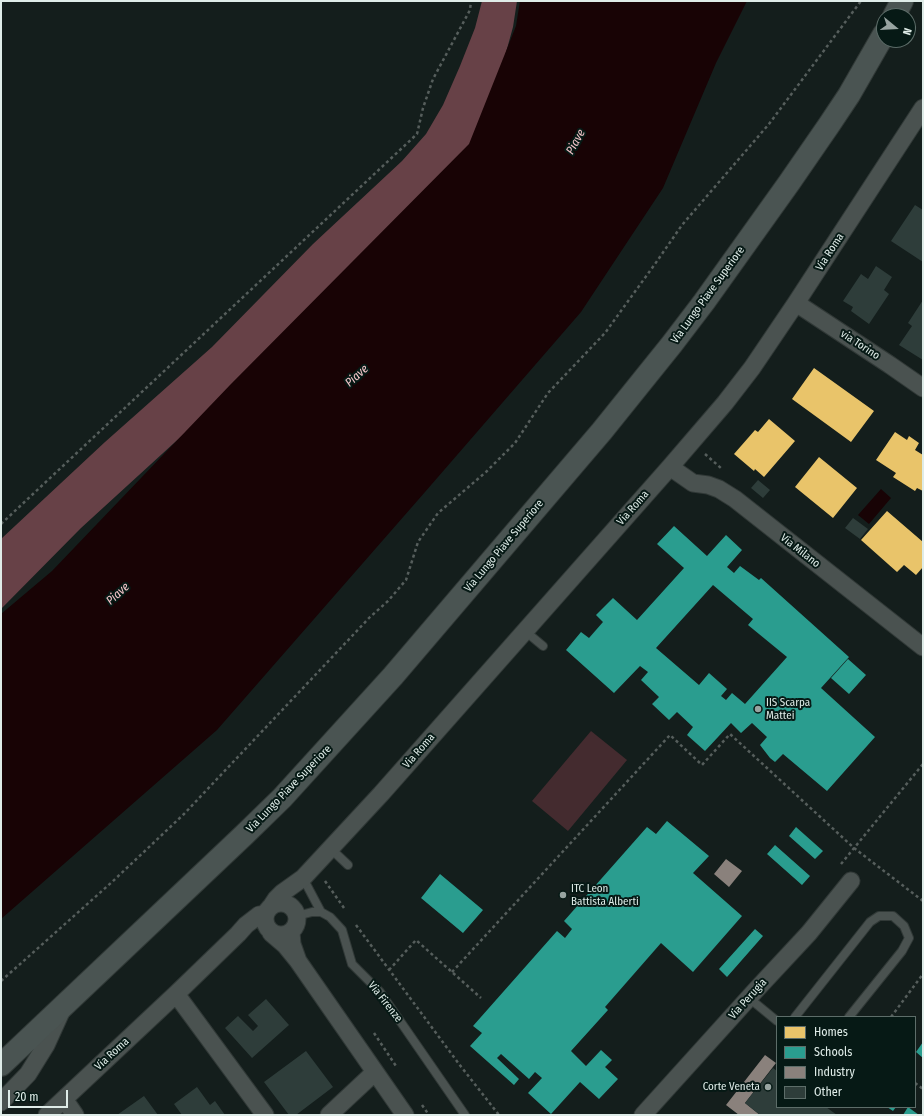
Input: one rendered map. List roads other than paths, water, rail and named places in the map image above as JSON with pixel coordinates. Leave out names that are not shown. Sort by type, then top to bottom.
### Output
[{"type":"main road","name":"Via Lungo Piave Superiore","points":[[1,1065],[282,798],[393,676],[602,431],[704,302],[789,184],[849,95],[876,48]]},
{"type":"street","name":"Via Roma","points":[[269,920],[276,899],[335,854],[381,794],[670,467],[724,403],[752,368],[796,303],[923,108]]},
{"type":"street","name":"via Torino","points":[[796,303],[923,388]]},
{"type":"street","name":"Via Milano","points":[[670,467],[692,483],[708,485],[719,489],[735,499],[923,647]]},
{"type":"street","name":"Via Roma","points":[[47,1115],[176,994],[252,920],[259,915],[269,920],[281,936],[286,935],[294,920],[297,895],[303,878]]},
{"type":"street","name":"Via Perugia","points":[[643,1115],[809,934],[851,881]]},
{"type":"street","points":[[298,961],[292,944],[294,920],[289,905],[278,903],[269,920],[405,1115]]},
{"type":"street","points":[[176,994],[265,1115]]},
{"type":"street","name":"Via Lungo Piave Superiore","points":[[1,1102],[28,1074],[46,1045],[62,1008]]},
{"type":"street","points":[[330,1115],[375,1072]]},
{"type":"street","points":[[64,1099],[75,1115]]},
{"type":"lane","points":[[524,631],[543,646]]},
{"type":"lane","points":[[335,854],[348,865]]},
{"type":"lane","points":[[294,920],[312,912],[321,912],[303,878]]},
{"type":"lane","name":"Via Firenze","points":[[321,912],[330,917],[342,930],[352,964],[380,992],[465,1115]]},
{"type":"lane","points":[[796,1016],[870,922],[879,916],[893,916],[904,926],[909,938],[902,951],[851,1016]]},
{"type":"lane","points":[[749,998],[776,1020]]},
{"type":"water","name":"Piave","points":[[520,1],[747,1],[716,63],[663,188],[581,312],[217,730],[1,919],[1,614],[52,571],[230,385],[469,144],[516,26]]},
{"type":"water","points":[[881,489],[891,498],[869,524],[858,515]]},
{"type":"place","name":"IIS Scarpa Mattei","points":[[758,709]]},
{"type":"place","name":"ITC Leon Battista Alberti","points":[[563,895]]},
{"type":"place","name":"Corte Veneta","points":[[768,1087]]}]
